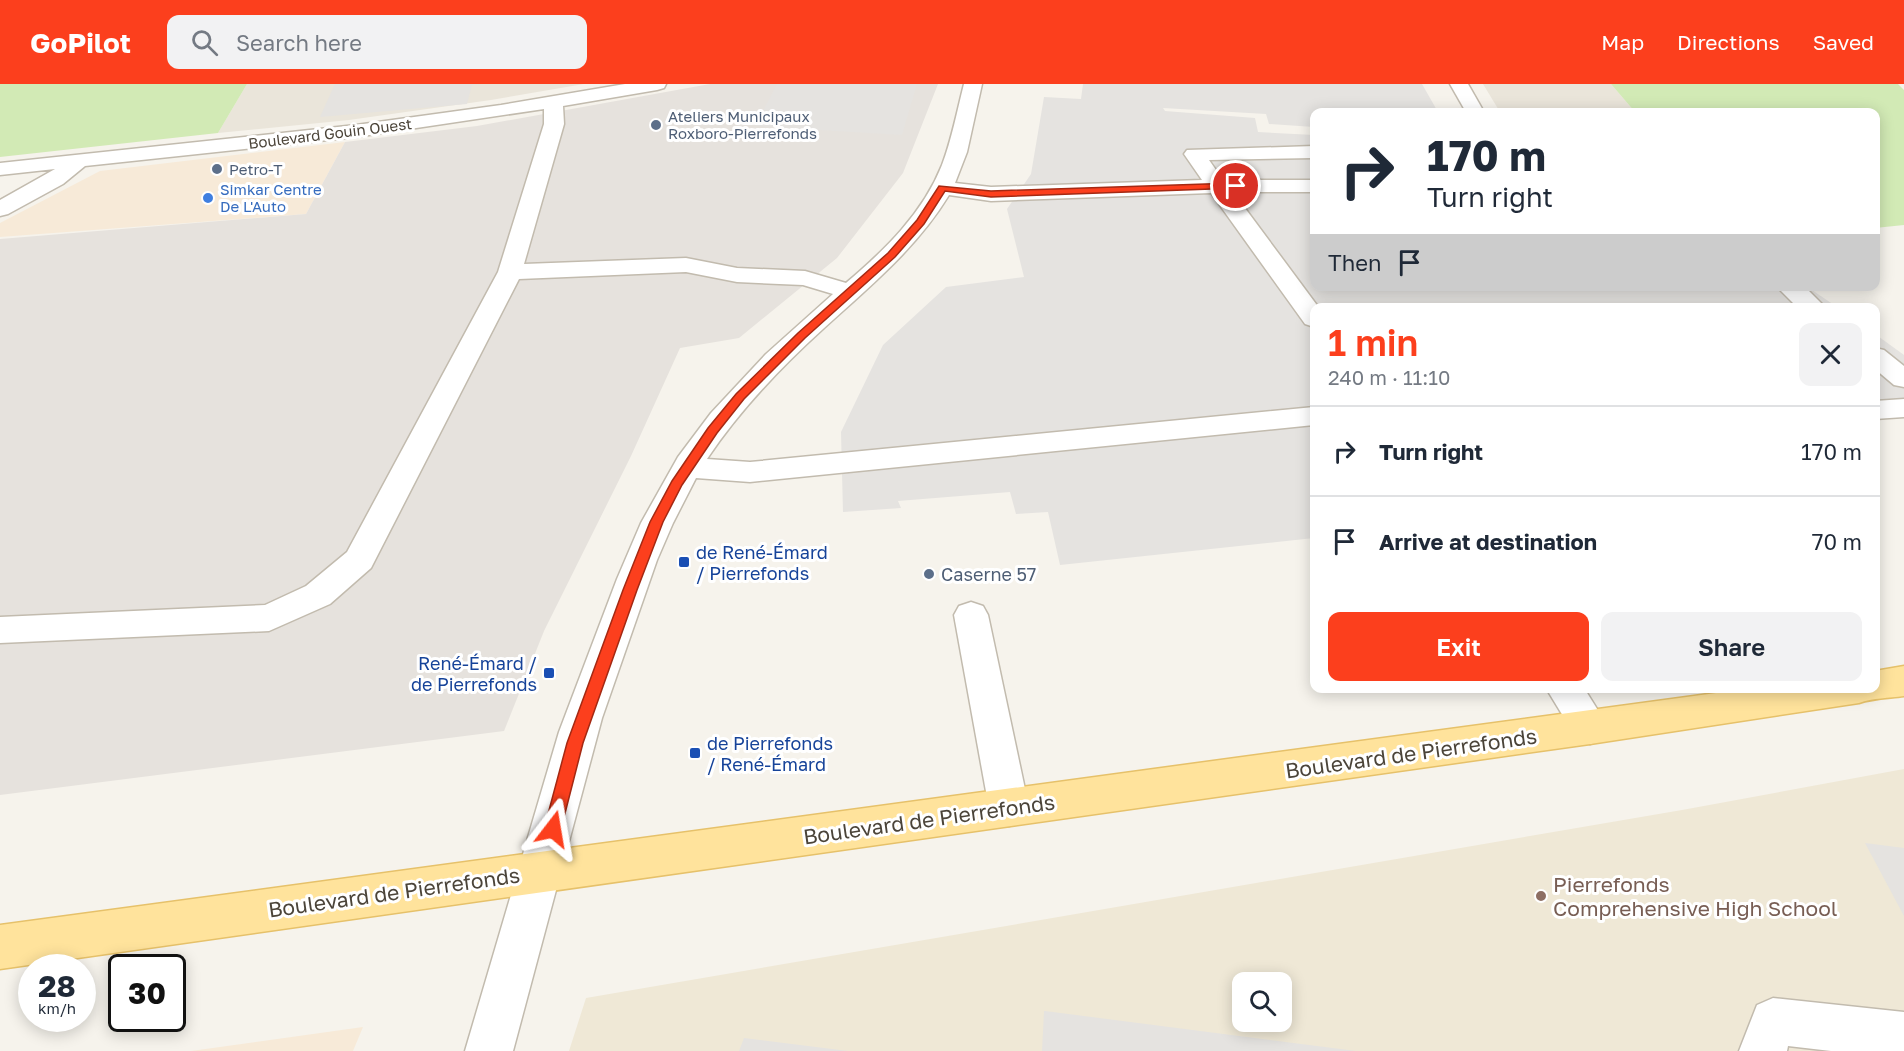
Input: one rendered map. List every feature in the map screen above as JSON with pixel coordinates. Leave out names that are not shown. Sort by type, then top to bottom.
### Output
[{"type":"main road","points":[[1880,685],[1904,681]]},
{"type":"main road","name":"Boulevard de Pierrefonds","points":[[0,947],[1590,728],[1824,693]]},
{"type":"street","name":"Boulevard Gouin Ouest","points":[[0,169],[366,130],[657,84]]},
{"type":"street","points":[[489,1051],[542,872],[575,743],[656,522],[687,467],[740,397],[801,335],[902,244],[920,222],[943,188],[960,140],[973,84]]},
{"type":"street","points":[[1459,84],[1473,108]]},
{"type":"street","points":[[0,630],[270,618],[318,595],[359,560],[510,272],[554,124],[553,102]]},
{"type":"street","points":[[1310,152],[1194,154],[1310,314]]},
{"type":"street","points":[[0,209],[65,173],[80,161]]},
{"type":"street","points":[[0,184],[25,166]]},
{"type":"street","points":[[943,188],[991,194],[1216,186],[1310,186]]},
{"type":"street","points":[[510,272],[686,265],[737,275],[805,278],[851,292]]},
{"type":"street","points":[[1794,291],[1808,303]]},
{"type":"street","points":[[1880,360],[1904,379]]},
{"type":"street","points":[[1880,410],[1904,408]]},
{"type":"street","points":[[687,467],[750,472],[1310,416]]},
{"type":"street","points":[[971,615],[1009,808]]},
{"type":"street","points":[[1566,693],[1590,728]]},
{"type":"street","points":[[1763,1051],[1773,1021],[1904,1036]]},
{"type":"shaded area","points":[[247,84],[584,84],[349,120],[218,133]]},
{"type":"shaded area","points":[[335,84],[483,84],[472,85],[467,104],[320,117]]},
{"type":"shaded area","points":[[710,84],[938,84],[903,173],[837,258],[739,338],[680,348],[631,456],[544,631],[504,731],[0,795],[0,239],[306,214],[345,142],[477,126]]},
{"type":"shaded area","points":[[777,84],[917,84],[902,135],[755,126]]},
{"type":"shaded area","points":[[1083,84],[1422,84],[1436,108],[1310,108],[1310,127],[1269,124],[1266,114],[1163,108],[1165,111],[1255,118],[1258,132],[1310,135],[1310,291],[1813,291],[1831,303],[1310,303],[1310,538],[1060,565],[1048,512],[1016,514],[1010,492],[898,501],[901,508],[843,512],[841,432],[883,345],[946,287],[1024,277],[1007,209],[1031,174],[1044,97],[1081,99]]},
{"type":"shaded area","points":[[1483,84],[1611,84],[1632,108],[1498,108]]},
{"type":"shaded area","points":[[345,142],[306,214],[0,237],[0,223],[100,171]]},
{"type":"shaded area","points":[[1880,338],[1904,355],[1904,414],[1880,416]]},
{"type":"shaded area","name":"Pierrefonds Comprehensive High School","points":[[1904,769],[1904,1051],[569,1051],[586,998],[1682,810]]},
{"type":"shaded area","points":[[1865,843],[1904,848],[1904,916]]},
{"type":"shaded area","points":[[1045,1011],[1356,1051],[1042,1051]]},
{"type":"shaded area","points":[[363,1027],[353,1051],[191,1051]]},
{"type":"shaded area","points":[[744,1038],[848,1051],[739,1051]]},
{"type":"green space","points":[[0,84],[247,84],[218,133],[0,157]]},
{"type":"green space","points":[[1611,84],[1898,84],[1904,90],[1904,225],[1880,227],[1880,108],[1632,108]]},
{"type":"place","name":"Ateliers Municipaux Roxboro-Pierrefonds","points":[[656,125]]},
{"type":"place","name":"Petro-T","points":[[217,169]]},
{"type":"place","name":"Simkar Centre De L'Auto","points":[[208,198]]},
{"type":"place","name":"de René-Émard / Pierrefonds","points":[[684,562]]},
{"type":"place","name":"Caserne 57","points":[[929,574]]},
{"type":"place","name":"René-Émard / de Pierrefonds","points":[[549,673]]},
{"type":"place","name":"de Pierrefonds / René-Émard","points":[[695,753]]},
{"type":"place","name":"Pierrefonds Comprehensive High School","points":[[1541,896]]},
{"type":"route","points":[[553,829],[575,743],[656,522],[676,484],[712,430],[740,397],[801,335],[892,255],[920,222],[943,188],[991,194],[1236,186]]}]
